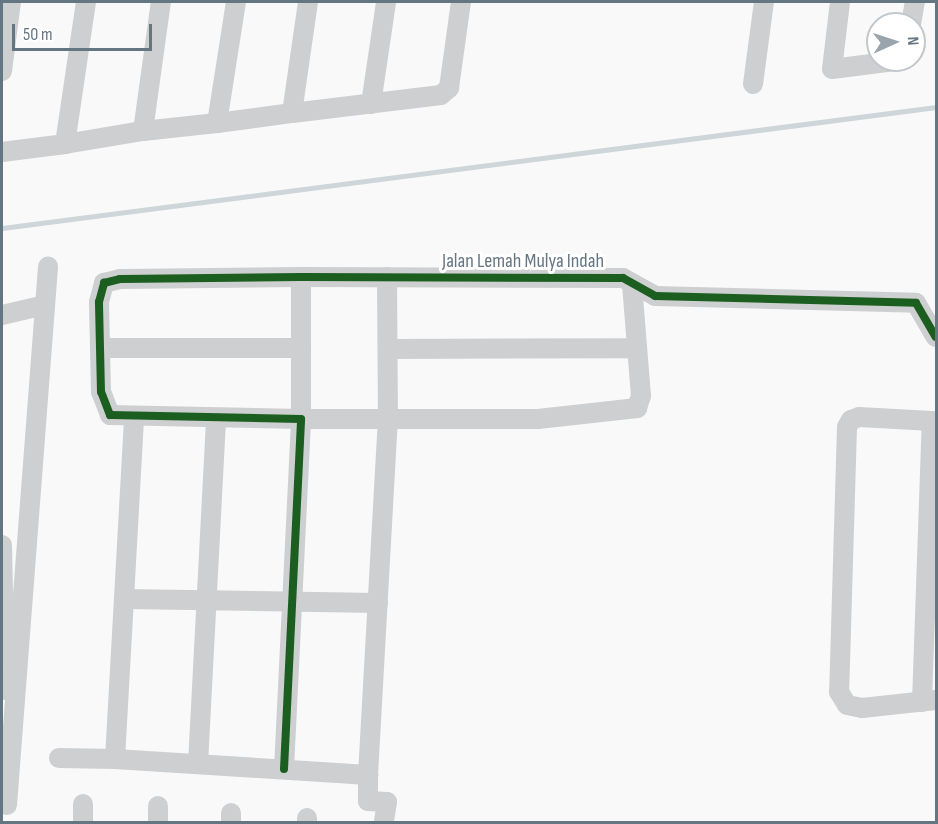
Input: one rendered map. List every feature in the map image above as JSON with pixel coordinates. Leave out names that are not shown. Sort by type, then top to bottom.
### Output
[{"type":"street","points":[[2,71],[5,22],[11,2]]},
{"type":"street","points":[[64,144],[86,2]]},
{"type":"street","points":[[143,131],[162,2]]},
{"type":"street","points":[[217,123],[236,2]]},
{"type":"street","points":[[292,113],[308,2]]},
{"type":"street","points":[[371,104],[386,2]]},
{"type":"street","points":[[2,152],[143,131],[371,104],[446,92],[461,2]]},
{"type":"street","points":[[753,84],[764,2]]},
{"type":"street","points":[[840,2],[832,69],[866,65]]},
{"type":"street","points":[[7,814],[48,267]]},
{"type":"street","points":[[284,770],[302,419],[301,277]]},
{"type":"street","points":[[384,822],[387,802],[368,801],[368,775],[388,421],[387,277]]},
{"type":"street","name":"Jalan Lemah Mulya Indah","points":[[100,348],[101,288],[109,280],[120,279],[623,278],[655,296],[916,303],[936,337]]},
{"type":"street","points":[[301,348],[100,348],[103,405],[110,415],[134,417],[388,421],[538,419],[637,408],[641,396],[632,285]]},
{"type":"street","points":[[2,315],[45,305]]},
{"type":"street","points":[[388,349],[637,348]]},
{"type":"street","points":[[115,759],[134,417]]},
{"type":"street","points":[[859,417],[934,418],[929,701],[886,707],[848,705],[839,692],[847,427],[851,420],[859,417]]},
{"type":"street","points":[[198,764],[216,418]]},
{"type":"street","points":[[2,546],[7,814]]},
{"type":"street","points":[[124,599],[378,603]]},
{"type":"street","points":[[59,758],[115,759],[368,775]]},
{"type":"waterway","points":[[2,228],[936,107]]},
{"type":"cycle path","points":[[284,769],[301,419],[110,415],[101,392],[99,302],[104,283],[120,279],[301,277],[623,278],[655,296],[916,303],[936,337]]}]
